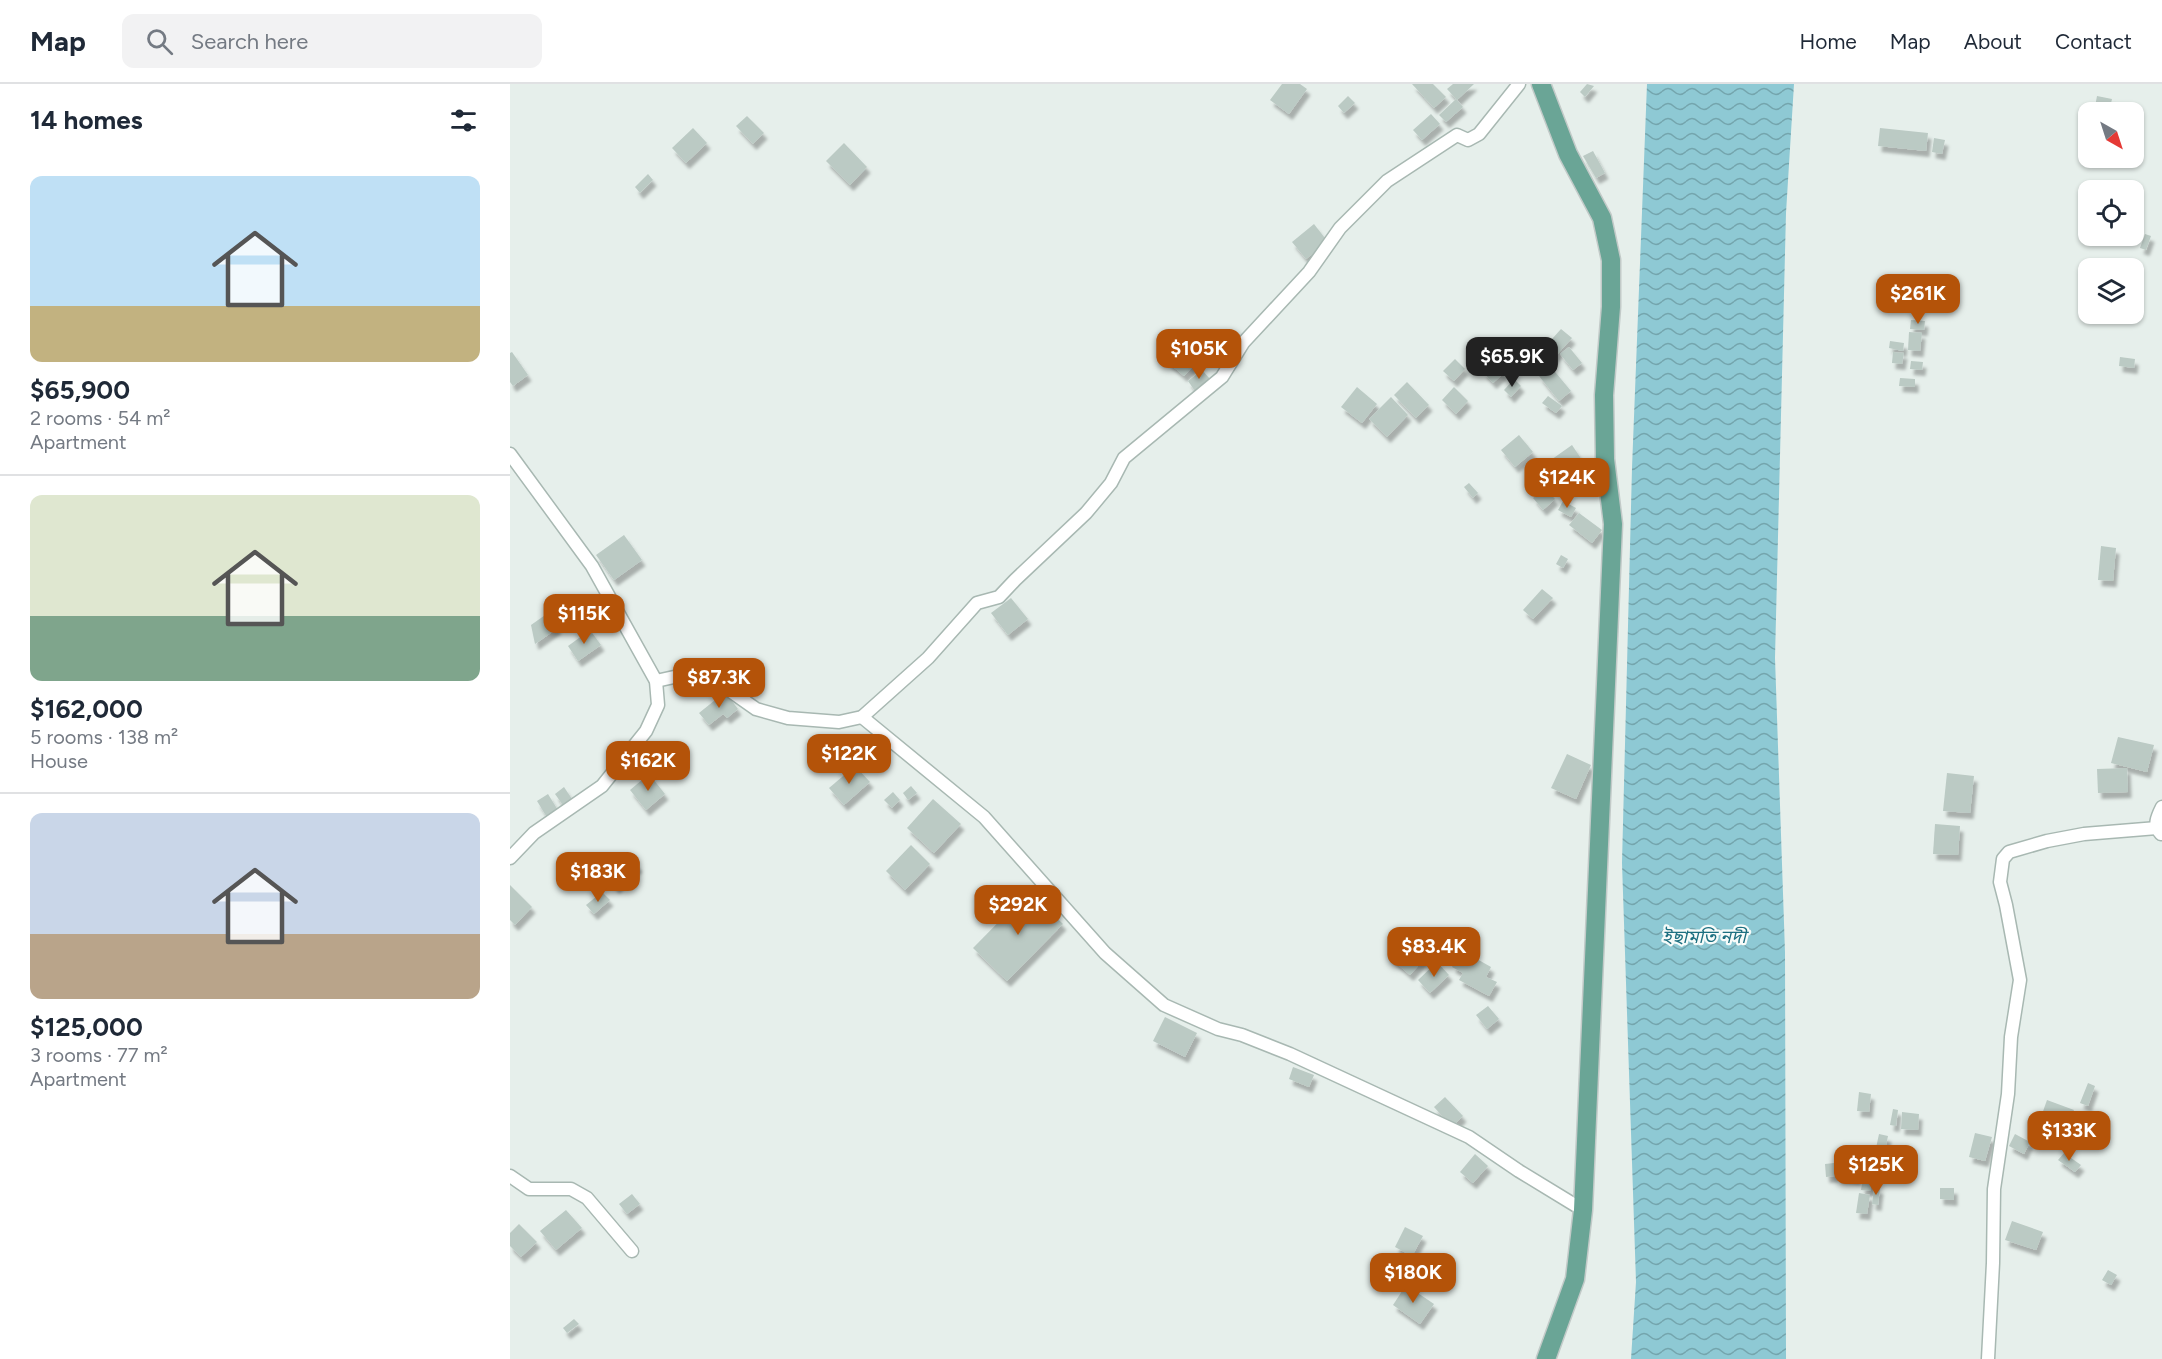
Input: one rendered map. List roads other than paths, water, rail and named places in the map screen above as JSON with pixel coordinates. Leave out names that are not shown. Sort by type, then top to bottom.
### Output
[{"type":"main road","points":[[1541,84],[1568,154],[1602,218],[1611,260],[1611,308],[1604,395],[1605,459],[1613,524],[1583,1210],[1575,1279],[1546,1359]]},
{"type":"street","points":[[656,681],[682,675],[709,676],[756,710],[788,718],[839,722],[862,717],[928,658],[977,603],[999,597],[1086,513],[1111,483],[1124,458],[1222,376],[1243,342],[1309,272],[1340,228],[1387,180],[1457,135],[1468,140],[1479,135],[1519,84]]},
{"type":"street","points":[[510,454],[592,566],[656,681],[658,705],[646,731],[602,786],[534,833],[510,858]]},
{"type":"street","points":[[862,717],[984,817],[1105,953],[1164,1005],[1218,1029],[1242,1035],[1290,1053],[1469,1137],[1583,1210]]},
{"type":"street","points":[[1988,1359],[1994,1263],[1994,1189],[2008,1094],[2011,1036],[2020,980],[2000,882],[2003,858],[2009,852],[2047,841],[2084,834],[2159,831],[2156,818],[2162,807]]},
{"type":"street","points":[[510,1176],[529,1189],[572,1188],[587,1198],[632,1251]]},
{"type":"water","name":"ইছামতি নদী","points":[[1647,84],[1794,84],[1786,213],[1775,658],[1785,952],[1786,1359],[1631,1359],[1636,1282],[1622,863],[1632,468]]}]
